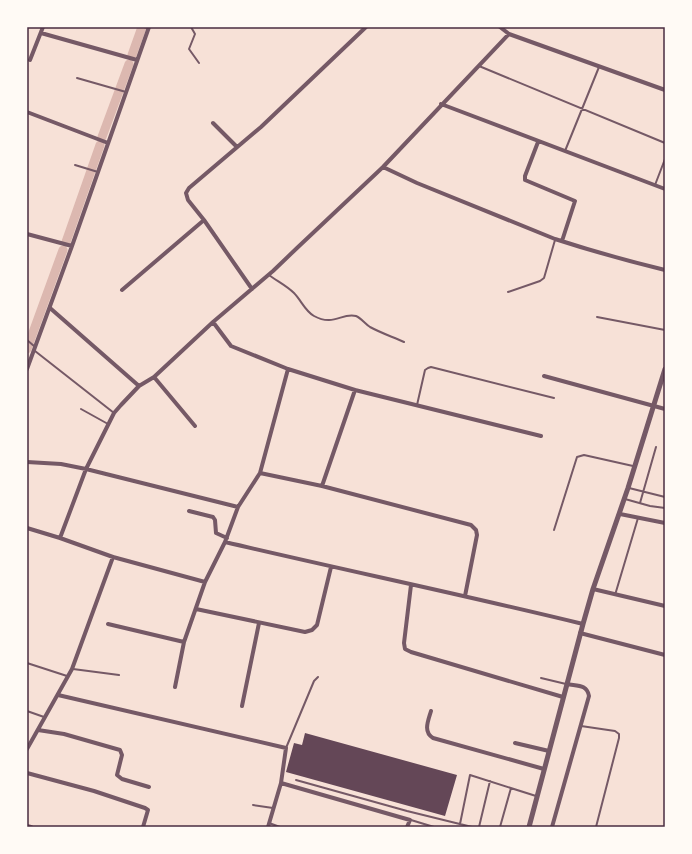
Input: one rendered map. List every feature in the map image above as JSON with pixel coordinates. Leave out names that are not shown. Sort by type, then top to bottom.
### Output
[{"type":"street","points":[[30,60],[43,27]]},
{"type":"street","points":[[27,369],[72,246],[96,172],[108,143],[147,27]]},
{"type":"street","points":[[252,288],[188,200],[186,193],[189,188],[261,127],[366,27]]},
{"type":"street","points":[[500,27],[509,34],[665,90]]},
{"type":"street","points":[[41,33],[137,60]]},
{"type":"street","points":[[60,538],[86,469],[114,413],[139,386],[154,377],[213,322],[269,275],[383,167],[509,34]]},
{"type":"street","points":[[442,104],[538,142],[665,189]]},
{"type":"street","points":[[27,112],[108,143]]},
{"type":"street","points":[[213,123],[237,147]]},
{"type":"street","points":[[538,142],[525,176],[525,180],[575,201],[562,241]]},
{"type":"street","points":[[383,167],[417,183],[555,239],[634,263],[665,270]]},
{"type":"street","points":[[122,290],[204,220]]},
{"type":"street","points":[[27,234],[72,246]]},
{"type":"street","points":[[50,308],[139,386]]},
{"type":"street","points":[[213,322],[231,346],[288,369],[355,390],[541,436]]},
{"type":"street","points":[[175,688],[184,642],[205,582],[226,540],[238,508],[260,473],[288,369]]},
{"type":"street","points":[[529,827],[593,589],[620,514],[665,369]]},
{"type":"street","points":[[544,376],[665,409]]},
{"type":"street","points":[[154,377],[195,426]]},
{"type":"street","points":[[322,486],[355,390]]},
{"type":"street","points":[[27,462],[61,464],[86,469],[238,508]]},
{"type":"street","points":[[260,473],[322,486],[471,526],[476,530],[477,535],[465,596]]},
{"type":"street","points":[[188,511],[213,517],[215,520],[216,533],[226,540],[331,567],[465,596],[583,624]]},
{"type":"street","points":[[620,514],[665,523]]},
{"type":"street","points":[[27,528],[113,557],[205,582]]},
{"type":"street","points":[[27,749],[72,669],[113,557]]},
{"type":"street","points":[[196,609],[305,632],[312,630],[317,625],[331,567]]},
{"type":"street","points":[[411,585],[404,643],[405,649],[563,697]]},
{"type":"street","points":[[593,589],[665,606]]},
{"type":"street","points":[[242,706],[259,623]]},
{"type":"street","points":[[108,624],[184,642]]},
{"type":"street","points":[[580,633],[665,655]]},
{"type":"street","points":[[552,827],[589,696],[588,690],[585,687],[567,684]]},
{"type":"street","points":[[58,695],[286,748],[281,783],[269,825]]},
{"type":"street","points":[[431,711],[426,730],[429,736],[544,768]]},
{"type":"street","points":[[38,730],[64,734],[120,750],[122,755],[117,775],[122,779],[149,788]]},
{"type":"street","points":[[515,743],[549,751]]},
{"type":"street","points":[[27,773],[94,791],[145,808],[148,810],[143,827]]},
{"type":"street","points":[[281,783],[410,820],[407,827]]},
{"type":"street","points":[[27,826],[31,827]]},
{"type":"lane","points":[[190,27],[195,34],[189,49],[199,63]]},
{"type":"lane","points":[[479,66],[665,143]]},
{"type":"lane","points":[[565,152],[599,67]]},
{"type":"lane","points":[[77,78],[124,92]]},
{"type":"lane","points":[[655,186],[665,159]]},
{"type":"lane","points":[[75,165],[96,172]]},
{"type":"lane","points":[[508,292],[540,281],[544,278],[555,239]]},
{"type":"lane","points":[[269,275],[294,293],[303,306],[312,315],[322,320],[333,320],[355,316],[368,326],[404,342]]},
{"type":"lane","points":[[597,317],[665,330]]},
{"type":"lane","points":[[28,341],[114,413]]},
{"type":"lane","points":[[416,405],[425,370],[432,367],[554,398]]},
{"type":"lane","points":[[82,410],[108,424]]},
{"type":"lane","points":[[640,503],[656,447]]},
{"type":"lane","points":[[554,530],[578,457],[584,455],[635,466]]},
{"type":"lane","points":[[628,488],[665,497]]},
{"type":"lane","points":[[624,498],[665,508]]},
{"type":"lane","points":[[615,595],[638,517]]},
{"type":"lane","points":[[27,663],[68,677]]},
{"type":"lane","points":[[72,669],[120,675]]},
{"type":"lane","points":[[286,748],[314,681],[318,677]]},
{"type":"lane","points":[[542,678],[567,684]]},
{"type":"lane","points":[[27,710],[46,717]]},
{"type":"lane","points":[[581,726],[615,731],[619,734],[596,827]]},
{"type":"lane","points":[[460,824],[470,775],[537,796]]},
{"type":"lane","points":[[296,780],[407,811],[472,827]]},
{"type":"lane","points":[[479,827],[490,781]]},
{"type":"lane","points":[[500,827],[511,788]]},
{"type":"lane","points":[[253,805],[274,808]]},
{"type":"lane","points":[[410,820],[434,827]]},
{"type":"lane","points":[[269,825],[280,827]]},
{"type":"building","points":[[305,733],[457,775],[445,816],[286,772],[294,743],[302,745]]},
{"type":"waterway","points":[[132,55],[142,27]]},
{"type":"waterway","points":[[102,137],[129,64]]},
{"type":"waterway","points":[[66,242],[100,145]]},
{"type":"waterway","points":[[27,349],[63,250]]}]
